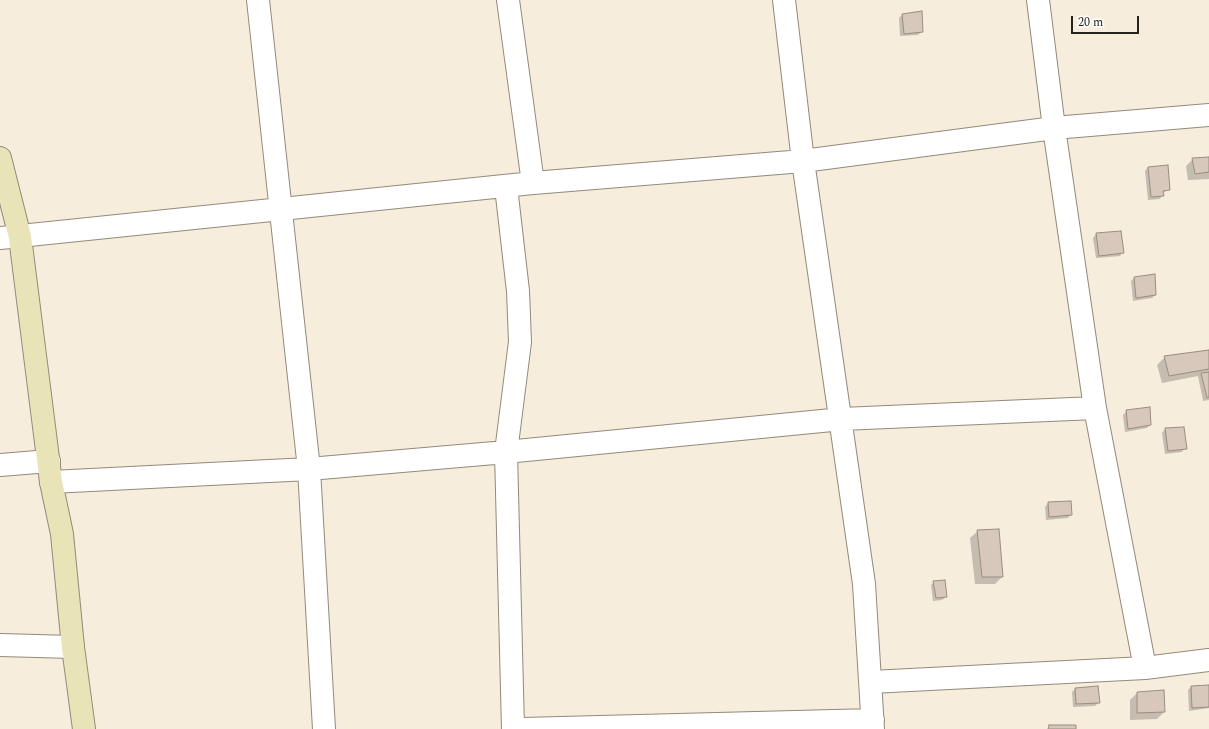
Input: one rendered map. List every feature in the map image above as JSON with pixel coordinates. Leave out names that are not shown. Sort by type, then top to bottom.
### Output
[{"type":"main road","points":[[0,158],[10,238],[49,460],[51,482],[62,534],[73,647],[84,729]]},
{"type":"street","points":[[258,0],[282,209],[309,469],[324,729]]},
{"type":"street","points":[[508,0],[533,183]]},
{"type":"street","points":[[522,729],[873,724],[864,584],[842,419],[803,161],[784,0]]},
{"type":"street","points":[[1038,0],[1054,128],[1095,408],[1145,668]]},
{"type":"street","points":[[10,238],[533,183],[803,161],[1054,128],[1209,115]]},
{"type":"street","points":[[506,187],[518,291],[520,342],[506,452],[513,729]]},
{"type":"street","points":[[51,482],[309,469],[506,452],[842,419],[1095,408]]},
{"type":"street","points":[[0,465],[49,460]]},
{"type":"street","points":[[0,645],[73,647]]},
{"type":"street","points":[[871,682],[1145,668],[1209,660]]},
{"type":"building","points":[[922,11],[923,32],[904,34],[902,14]]},
{"type":"building","points":[[1209,157],[1209,172],[1195,174],[1192,158]]},
{"type":"building","points":[[1168,165],[1170,190],[1163,191],[1164,196],[1151,197],[1148,167]]},
{"type":"building","points":[[1121,231],[1124,253],[1099,256],[1096,233]]},
{"type":"building","points":[[1155,274],[1156,295],[1136,298],[1134,277]]},
{"type":"building","points":[[1209,350],[1209,369],[1169,376],[1164,356]]},
{"type":"building","points":[[1209,372],[1209,397],[1207,398],[1201,373]]},
{"type":"building","points":[[1150,407],[1151,425],[1128,429],[1126,410]]},
{"type":"building","points":[[1184,427],[1187,449],[1168,451],[1165,428]]},
{"type":"building","points":[[1071,501],[1072,515],[1049,517],[1048,502]]},
{"type":"building","points":[[999,529],[1003,577],[982,577],[977,530]]},
{"type":"building","points":[[945,580],[947,597],[936,598],[933,581]]},
{"type":"building","points":[[1209,685],[1209,707],[1192,708],[1191,686]]},
{"type":"building","points":[[1098,686],[1100,703],[1076,704],[1075,688]]},
{"type":"building","points":[[1164,690],[1165,712],[1137,713],[1137,692]]},
{"type":"building","points":[[1049,725],[1076,725],[1076,729],[1048,729]]}]
